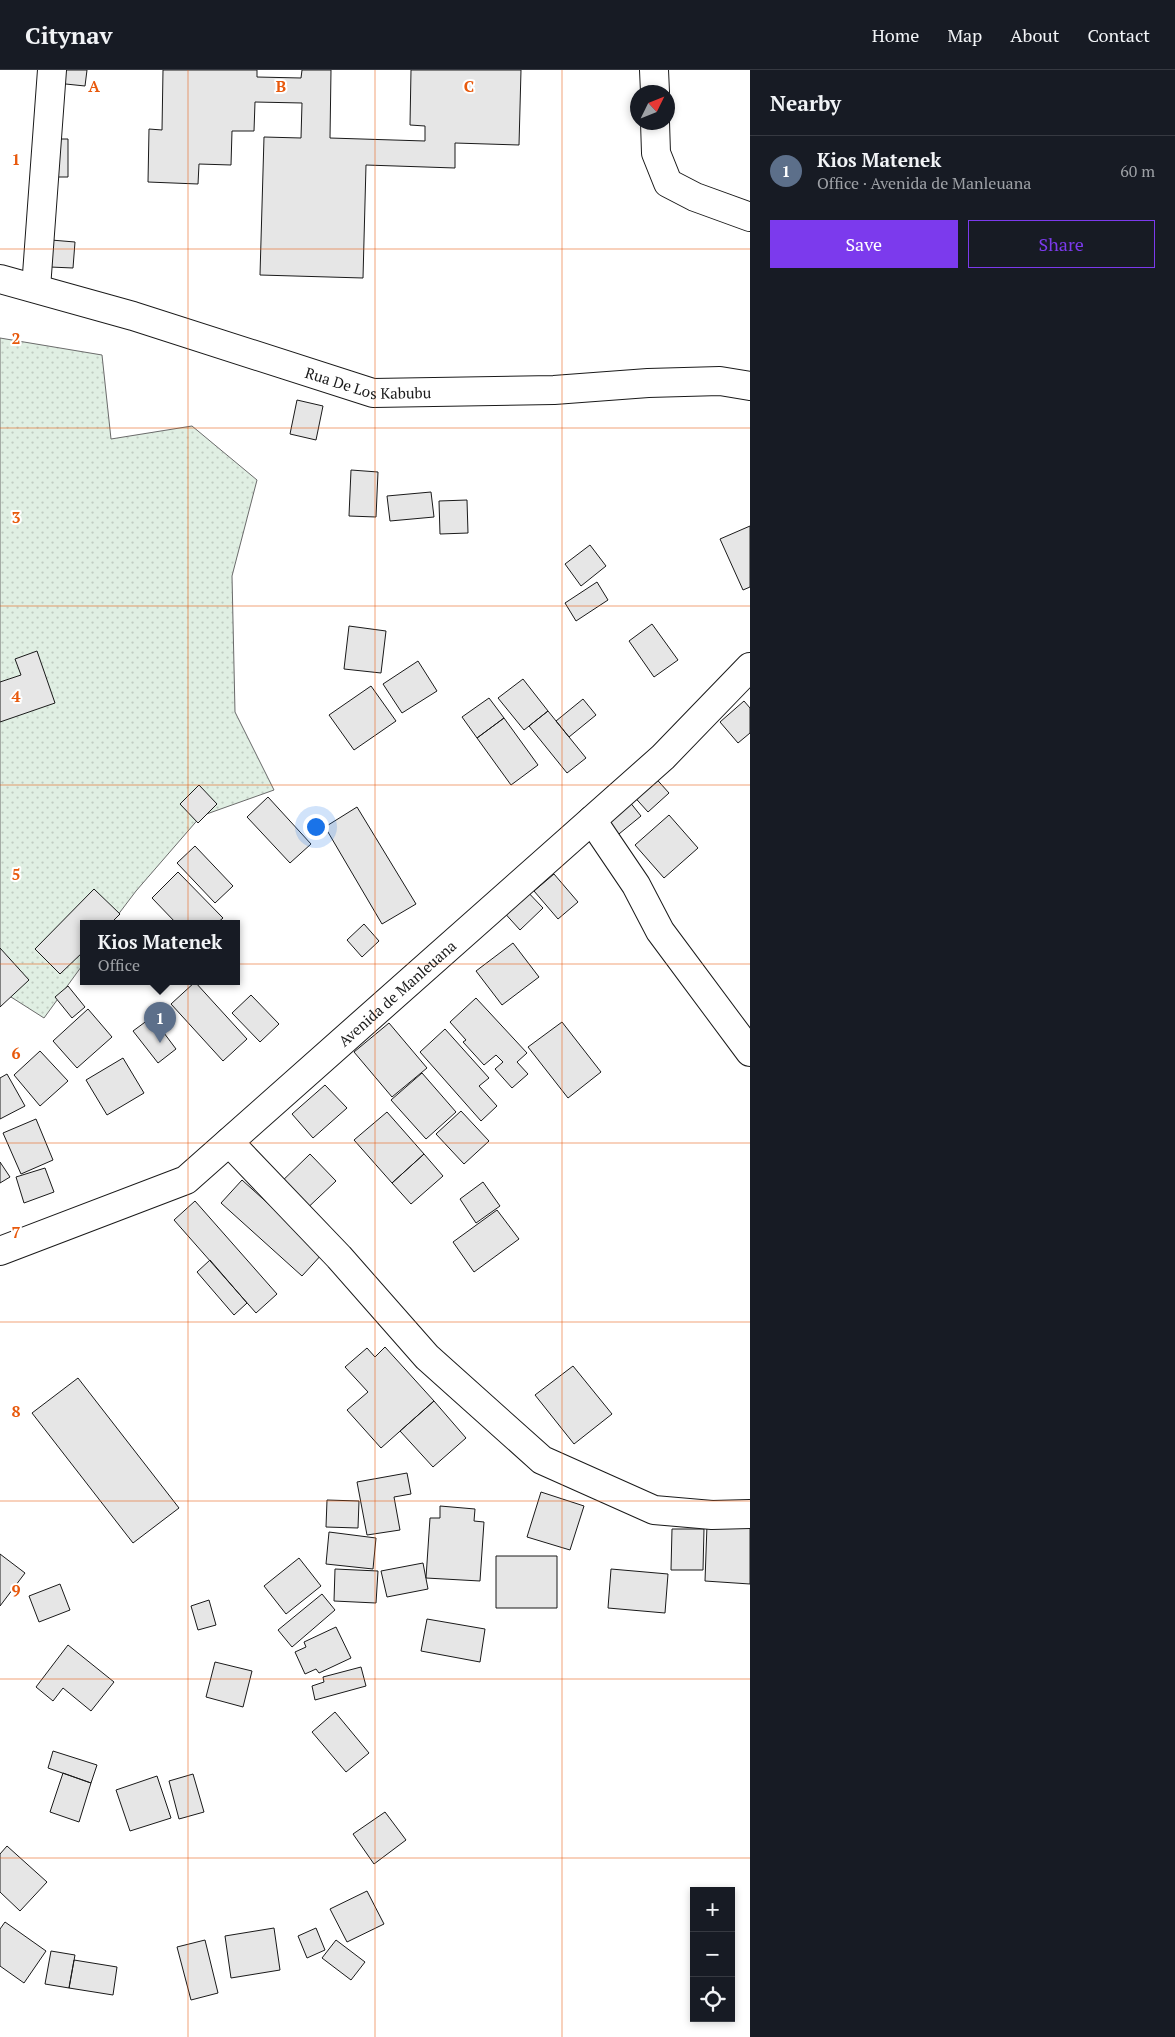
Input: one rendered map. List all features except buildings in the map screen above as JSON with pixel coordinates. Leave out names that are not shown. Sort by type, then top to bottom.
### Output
[{"type":"street","points":[[36,288],[52,70]]},
{"type":"street","points":[[654,70],[655,85]]},
{"type":"street","points":[[655,130],[656,153],[668,183],[696,197],[750,217]]},
{"type":"street","name":"Rua De Los Kabubu","points":[[0,279],[133,316],[373,393],[554,390],[648,383],[720,382],[750,386]]},
{"type":"street","name":"Avenida de Manleuana","points":[[0,1251],[186,1180],[663,757],[750,666]]},
{"type":"street","points":[[592,820],[636,886],[660,931],[750,1052]]},
{"type":"street","points":[[229,1142],[339,1257],[427,1357],[542,1460],[654,1510],[712,1515],[750,1514]]},
{"type":"green space","points":[[0,338],[102,355],[111,439],[192,426],[257,480],[232,576],[235,712],[274,790],[201,816],[136,891],[114,920],[80,920],[80,968],[44,1018],[0,990]]},
{"type":"place","name":"Kios Matenek","points":[[160,1043]]}]
